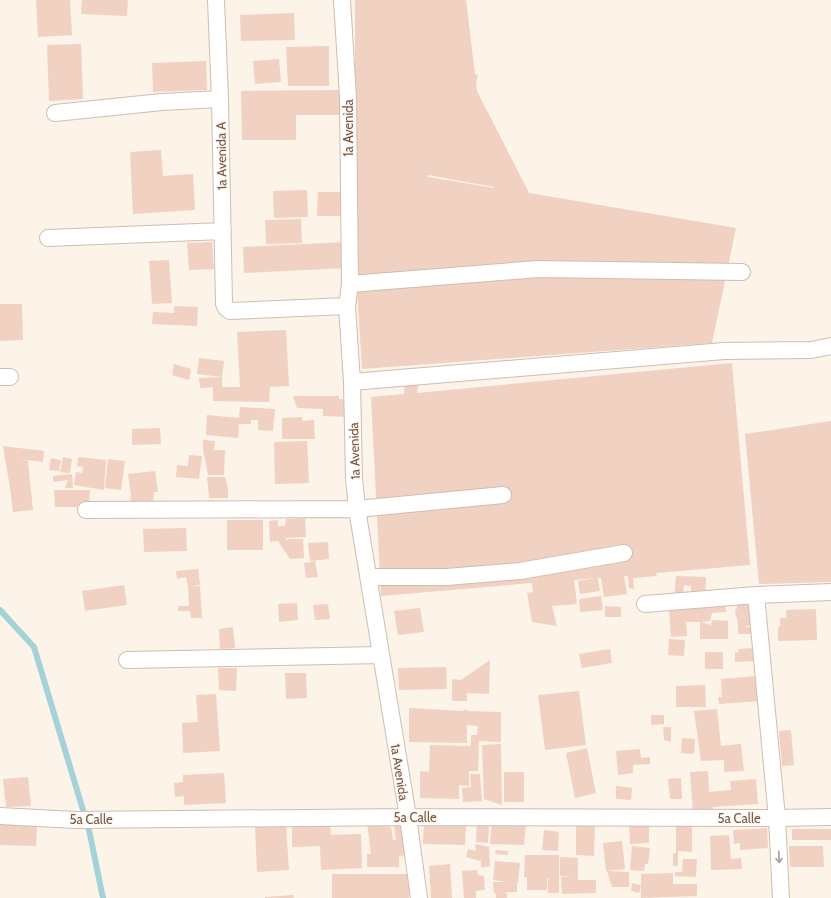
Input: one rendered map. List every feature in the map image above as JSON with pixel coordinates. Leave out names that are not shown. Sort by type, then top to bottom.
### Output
[{"type":"street","name":"1a Avenida A","points":[[216,0],[220,99],[224,304],[230,311],[347,306]]},
{"type":"street","name":"1a Avenida","points":[[342,0],[348,97],[350,284],[347,306],[352,382],[354,478],[357,509],[408,817],[419,898]]},
{"type":"street","points":[[55,113],[162,102],[220,99]]},
{"type":"street","points":[[48,238],[223,231]]},
{"type":"street","points":[[350,284],[538,269],[742,272]]},
{"type":"street","points":[[352,382],[724,351],[810,350],[831,346]]},
{"type":"street","points":[[86,510],[357,509],[503,495]]},
{"type":"street","points":[[368,577],[447,577],[520,571],[624,553]]},
{"type":"street","points":[[644,604],[756,594],[831,592]]},
{"type":"street","points":[[756,594],[777,818],[781,898]]},
{"type":"street","points":[[127,660],[381,655]]},
{"type":"street","name":"5a Calle","points":[[0,816],[75,820],[408,817],[831,817]]},
{"type":"building","points":[[36,0],[70,0],[72,35],[38,37]]},
{"type":"building","points":[[82,0],[128,0],[127,16],[81,14]]},
{"type":"building","points":[[355,0],[466,0],[475,74],[478,75],[476,84],[477,91],[529,193],[736,228],[712,343],[362,369],[349,164],[355,165]],"holes":[[[428,175],[494,187],[428,177]]]},
{"type":"building","points":[[294,13],[295,40],[241,41],[240,15]]},
{"type":"building","points":[[81,44],[83,99],[49,101],[47,45]]},
{"type":"building","points":[[329,46],[329,86],[288,86],[286,47]]},
{"type":"building","points":[[279,59],[281,82],[255,84],[253,61]]},
{"type":"building","points":[[206,61],[207,90],[153,92],[152,63]]},
{"type":"building","points":[[343,90],[344,115],[296,115],[296,140],[242,140],[241,91]]},
{"type":"building","points":[[161,150],[163,176],[193,174],[195,210],[133,214],[130,152]]},
{"type":"building","points":[[307,190],[308,217],[274,218],[273,191]]},
{"type":"building","points":[[318,192],[346,192],[346,216],[317,216]]},
{"type":"building","points":[[301,219],[302,243],[266,244],[265,220]]},
{"type":"building","points":[[212,242],[214,269],[189,270],[187,243]]},
{"type":"building","points":[[346,242],[347,268],[244,273],[243,247]]},
{"type":"building","points":[[169,260],[172,303],[152,304],[149,261]]},
{"type":"building","points":[[0,304],[22,304],[23,340],[0,341]]},
{"type":"building","points":[[174,306],[198,307],[197,326],[152,324],[153,312],[174,313]]},
{"type":"building","points":[[286,330],[289,386],[270,387],[269,402],[213,401],[213,387],[200,388],[199,378],[222,377],[222,387],[240,387],[237,332]]},
{"type":"building","points":[[199,358],[224,361],[222,377],[197,374]]},
{"type":"building","points":[[732,363],[750,565],[656,573],[657,576],[633,578],[634,589],[629,588],[628,576],[624,576],[627,594],[604,597],[601,578],[598,578],[600,591],[580,594],[578,581],[595,578],[574,580],[577,604],[552,606],[557,626],[532,622],[527,593],[533,592],[532,583],[381,596],[371,397],[404,394],[405,384],[419,381],[417,393]]},
{"type":"building","points":[[174,364],[191,369],[189,380],[172,375]]},
{"type":"building","points":[[293,396],[339,396],[339,399],[351,400],[351,417],[323,416],[323,409],[297,408]]},
{"type":"building","points":[[240,407],[275,409],[273,431],[258,430],[258,420],[251,420],[251,424],[239,424],[238,438],[206,435],[207,415],[239,418]]},
{"type":"building","points":[[302,417],[302,421],[314,420],[315,439],[282,439],[282,418]]},
{"type":"building","points":[[831,421],[831,582],[759,584],[745,434]]},
{"type":"building","points":[[160,428],[161,444],[132,445],[132,429]]},
{"type":"building","points":[[203,440],[215,441],[214,450],[225,450],[224,475],[208,475],[203,449]]},
{"type":"building","points":[[307,441],[309,483],[275,484],[274,442]]},
{"type":"building","points":[[3,446],[44,451],[43,462],[19,459],[28,461],[33,510],[13,512]]},
{"type":"building","points":[[189,455],[202,456],[199,479],[176,477],[177,465],[188,466]]},
{"type":"building","points":[[63,457],[72,459],[70,473],[60,472]]},
{"type":"building","points":[[78,457],[106,460],[104,490],[74,485],[76,472],[82,473],[83,467],[77,466]]},
{"type":"building","points":[[51,458],[61,460],[59,471],[49,470]]},
{"type":"building","points":[[108,459],[125,461],[121,490],[105,488]]},
{"type":"building","points":[[155,471],[158,492],[154,492],[153,507],[130,506],[131,495],[128,474]]},
{"type":"building","points":[[72,474],[73,488],[65,488],[68,480],[53,482],[53,476]]},
{"type":"building","points":[[207,477],[225,477],[228,488],[228,498],[209,498]]},
{"type":"building","points":[[54,490],[90,490],[89,507],[55,507]]},
{"type":"building","points":[[305,518],[306,537],[286,538],[286,541],[288,539],[303,539],[304,558],[290,559],[278,541],[270,542],[269,521],[278,520],[278,526],[285,526],[286,519]]},
{"type":"building","points":[[227,520],[263,520],[263,550],[227,550]]},
{"type":"building","points":[[186,528],[187,551],[144,552],[143,529]]},
{"type":"building","points":[[328,542],[329,559],[310,561],[308,543]]},
{"type":"building","points":[[315,561],[318,577],[306,578],[304,563]]},
{"type":"building","points":[[198,569],[200,585],[188,587],[186,577],[177,579],[176,571]]},
{"type":"building","points":[[676,576],[706,577],[705,597],[691,596],[691,586],[684,585],[683,595],[674,598]]},
{"type":"building","points":[[124,585],[127,605],[85,611],[82,591]]},
{"type":"building","points":[[200,586],[202,618],[191,618],[190,611],[178,611],[178,606],[189,606],[188,587]]},
{"type":"building","points":[[601,596],[603,610],[580,612],[579,599]]},
{"type":"building","points":[[751,598],[752,607],[747,608],[752,608],[754,625],[741,627],[756,627],[756,634],[738,634],[735,609],[737,609],[736,599]]},
{"type":"building","points":[[297,603],[298,620],[279,622],[278,604]]},
{"type":"building","points":[[328,604],[330,619],[315,620],[313,605]]},
{"type":"building","points":[[725,604],[726,612],[712,613],[710,621],[701,622],[711,625],[712,620],[728,621],[728,639],[700,639],[700,622],[686,622],[687,636],[671,637],[669,608]]},
{"type":"building","points":[[605,606],[621,607],[621,617],[605,617]]},
{"type":"building","points":[[420,608],[424,632],[398,635],[394,611]]},
{"type":"building","points":[[816,609],[817,640],[778,641],[778,627],[780,627],[780,618],[786,618],[786,610]]},
{"type":"building","points":[[233,627],[235,648],[220,649],[219,629]]},
{"type":"building","points":[[669,639],[685,640],[684,656],[668,655]]},
{"type":"building","points":[[754,648],[755,661],[735,662],[735,652],[738,653],[739,649]]},
{"type":"building","points":[[610,649],[612,663],[582,668],[579,654]]},
{"type":"building","points":[[705,652],[723,652],[723,669],[705,669]]},
{"type":"building","points":[[490,660],[489,694],[467,693],[467,701],[452,701],[452,679],[461,680]]},
{"type":"building","points":[[446,667],[447,689],[399,690],[398,668]]},
{"type":"building","points":[[218,668],[237,668],[236,691],[219,690]]},
{"type":"building","points":[[285,673],[306,673],[307,698],[286,699]]},
{"type":"building","points":[[758,676],[760,701],[719,704],[718,697],[722,697],[721,679]]},
{"type":"building","points":[[705,685],[706,707],[676,707],[676,686]]},
{"type":"building","points":[[579,691],[586,745],[545,750],[538,695]]},
{"type":"building","points":[[216,694],[220,751],[183,753],[182,723],[198,722],[196,695]]},
{"type":"building","points":[[409,708],[463,711],[467,709],[467,711],[501,712],[501,742],[479,741],[478,771],[469,771],[469,786],[459,785],[459,799],[420,798],[420,771],[429,772],[430,745],[471,746],[471,735],[477,735],[478,726],[467,725],[467,743],[409,742]]},
{"type":"building","points":[[717,709],[721,746],[741,744],[744,771],[724,772],[724,760],[701,761],[694,711]]},
{"type":"building","points":[[651,715],[664,715],[664,724],[651,725]]},
{"type":"building","points":[[663,727],[671,727],[671,742],[664,740]]},
{"type":"building","points":[[791,730],[794,765],[782,766],[779,731]]},
{"type":"building","points":[[682,738],[695,739],[694,754],[681,753]]},
{"type":"building","points":[[501,744],[502,805],[484,799],[482,745]]},
{"type":"building","points":[[587,748],[596,793],[575,798],[566,753]]},
{"type":"building","points":[[640,749],[641,758],[650,757],[650,764],[633,765],[633,773],[618,775],[616,751]]},
{"type":"building","points":[[708,771],[709,792],[731,790],[730,781],[756,779],[758,804],[713,807],[712,812],[693,813],[690,772]]},
{"type":"building","points":[[504,772],[524,772],[524,802],[504,802]]},
{"type":"building","points":[[224,773],[226,803],[184,805],[184,796],[175,797],[174,783],[183,782],[183,775]]},
{"type":"building","points":[[470,774],[480,774],[482,801],[463,802],[462,788],[471,787]]},
{"type":"building","points":[[28,777],[31,806],[6,807],[3,779]]},
{"type":"building","points":[[681,778],[682,799],[670,799],[668,779]]},
{"type":"building","points":[[616,786],[632,788],[631,800],[616,799]]},
{"type":"building","points":[[477,820],[489,821],[488,843],[476,842]]},
{"type":"building","points":[[492,821],[526,823],[524,845],[490,844]]},
{"type":"building","points":[[576,821],[595,822],[594,856],[576,855]]},
{"type":"building","points":[[649,821],[649,843],[630,844],[629,822]]},
{"type":"building","points":[[0,822],[37,824],[36,846],[0,845]]},
{"type":"building","points":[[378,822],[381,826],[391,827],[393,840],[396,840],[394,825],[403,826],[406,855],[399,856],[399,867],[367,867],[367,854],[371,854],[367,823]]},
{"type":"building","points":[[676,823],[692,823],[692,852],[678,851],[678,866],[673,866],[673,854],[676,853]]},
{"type":"building","points":[[424,824],[466,825],[465,845],[423,844]]},
{"type":"building","points":[[330,825],[331,835],[361,834],[362,868],[321,870],[320,846],[292,847],[292,826]]},
{"type":"building","points":[[286,826],[289,870],[257,872],[255,827]]},
{"type":"building","points":[[767,828],[768,848],[740,850],[740,843],[734,844],[733,830]]},
{"type":"building","points":[[792,829],[831,829],[831,840],[792,840]]},
{"type":"building","points":[[544,830],[559,832],[558,851],[542,850]]},
{"type":"building","points":[[729,835],[731,859],[741,858],[742,869],[711,870],[710,836]]},
{"type":"building","points":[[622,841],[625,869],[606,871],[603,843]]},
{"type":"building","points":[[475,844],[489,847],[490,867],[481,867],[481,861],[466,857],[468,849],[476,851]]},
{"type":"building","points":[[632,846],[650,848],[648,864],[645,864],[644,871],[630,870]]},
{"type":"building","points":[[789,846],[823,846],[824,867],[790,867]]},
{"type":"building","points":[[496,850],[508,851],[508,855],[495,854]]},
{"type":"building","points":[[525,855],[559,855],[559,893],[548,893],[548,878],[547,890],[527,890],[527,877],[524,877]]},
{"type":"building","points":[[560,857],[578,858],[578,880],[596,880],[596,893],[562,894],[561,877],[571,876],[560,876]]},
{"type":"building","points":[[683,859],[697,859],[696,877],[675,876],[675,872],[682,872]]},
{"type":"building","points":[[495,861],[520,863],[517,892],[498,893],[507,893],[507,898],[496,898],[496,893],[494,893],[493,882],[508,882],[493,880]]},
{"type":"building","points":[[450,864],[452,898],[431,898],[429,866]]},
{"type":"building","points":[[477,870],[478,875],[484,876],[485,890],[476,891],[476,898],[464,898],[462,871]]},
{"type":"building","points":[[607,871],[629,872],[629,887],[612,887]]},
{"type":"building","points":[[673,873],[673,884],[697,884],[697,896],[641,898],[641,874]]},
{"type":"building","points":[[332,874],[409,874],[409,898],[332,898]]},
{"type":"building","points":[[632,883],[641,885],[639,893],[631,891]]},
{"type":"building","points":[[293,895],[294,898],[265,898],[265,897]]},
{"type":"waterway","points":[[0,610],[34,647],[89,830],[103,898]]}]
